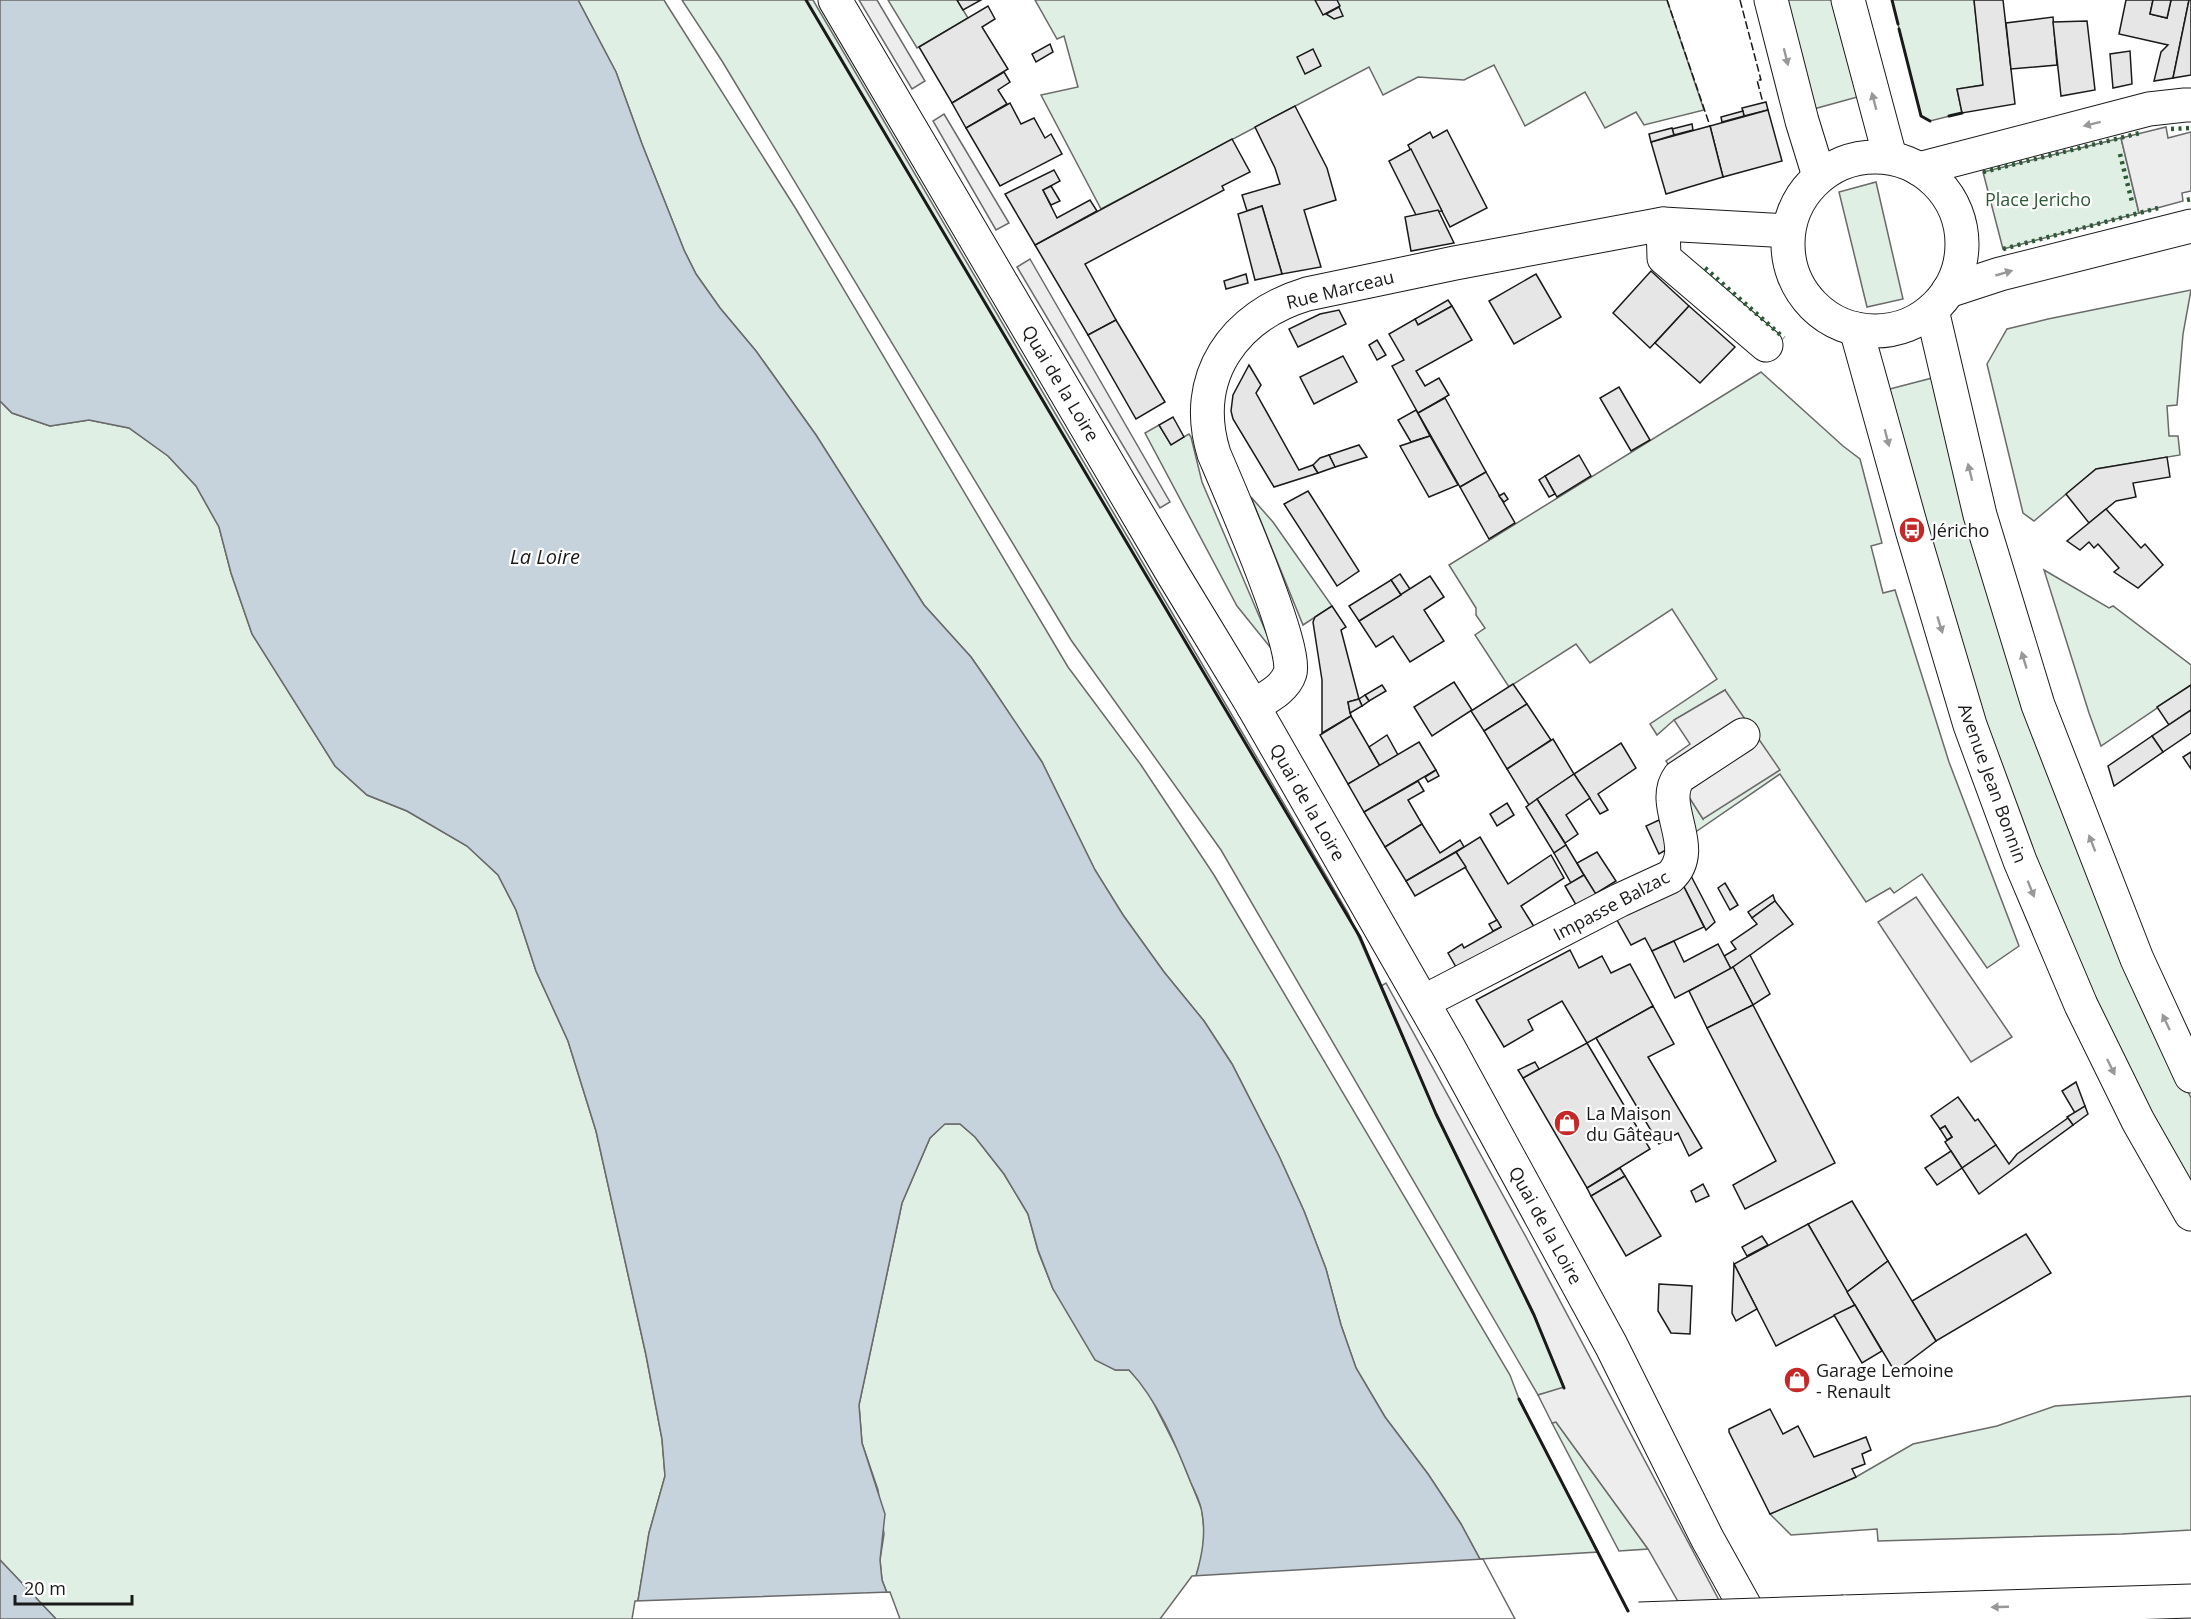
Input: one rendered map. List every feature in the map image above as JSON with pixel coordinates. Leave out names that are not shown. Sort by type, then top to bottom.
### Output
[{"type":"main road","name":"Quai de la Loire","points":[[835,0],[1253,706],[1423,1002],[1611,1345],[1707,1538],[1752,1619]]},
{"type":"main road","points":[[1771,0],[1802,121],[1819,176]]},
{"type":"main road","points":[[1848,0],[1904,163],[1938,183],[1951,202],[1960,224],[1963,247],[1958,270],[1940,301],[1980,515],[2038,705],[2137,959],[2191,1076]]},
{"type":"main road","points":[[2191,105],[2149,110],[1904,163],[1864,157],[1840,163],[1819,176],[1804,192],[1794,210],[1788,231],[1789,257],[1796,282],[1811,304],[1832,320],[1856,329],[1883,331],[1909,324],[1940,301],[2000,274],[2191,226]]},
{"type":"main road","name":"Rue Marceau","points":[[1253,706],[1275,693],[1284,683],[1290,674],[1292,659],[1279,616],[1209,438],[1207,417],[1208,400],[1222,358],[1233,339],[1251,321],[1290,299],[1307,294],[1455,263],[1663,224],[1788,231]]},
{"type":"main road","points":[[1663,224],[1664,258],[1766,345]]},
{"type":"main road","name":"Avenue Jean Bonnin","points":[[1856,329],[1970,725],[2020,861],[2080,1005],[2138,1120],[2191,1214]]},
{"type":"main road","name":"Impasse Balzac","points":[[1423,1002],[1620,900],[1670,877],[1680,862],[1682,849],[1673,804],[1674,784],[1679,777],[1743,735]]},
{"type":"main road","points":[[2058,1605],[2191,1579]]},
{"type":"main road","points":[[1639,1619],[2191,1601]]},
{"type":"green space","points":[[578,0],[664,0],[796,209],[1068,667],[1141,765],[1214,875],[1510,1375],[1519,1399],[1598,1552],[1480,1559],[1461,1524],[1428,1474],[1385,1417],[1356,1368],[1341,1325],[1326,1269],[1304,1211],[1232,1064],[1204,1021],[1164,972],[1123,915],[1095,870],[1042,762],[991,686],[971,657],[924,605],[816,435],[756,351],[720,308],[696,274],[684,250],[642,144],[616,72]]},
{"type":"green space","points":[[682,0],[813,0],[1348,913],[1436,1114],[1534,1315],[1564,1388],[1538,1395],[1221,850],[1071,640],[722,61]]},
{"type":"green space","points":[[888,0],[957,0],[968,18],[917,48]]},
{"type":"green space","points":[[1035,0],[1667,0],[1704,110],[1644,125],[1636,112],[1605,128],[1585,92],[1525,126],[1494,65],[1464,80],[1418,77],[1383,95],[1369,67],[1101,209],[1041,95],[1078,87],[1064,36],[1057,39]]},
{"type":"green space","points":[[1780,0],[1836,0],[1861,96],[1810,110]]},
{"type":"green space","points":[[1892,0],[1974,0],[1983,85],[1957,89],[1962,113],[1930,121],[1921,116]]},
{"type":"green space","name":"Place Jericho","points":[[2121,138],[2139,213],[2003,249],[1983,172]]},
{"type":"green space","points":[[1876,182],[1903,299],[1867,307],[1839,192]]},
{"type":"green space","points":[[2191,290],[2183,334],[2177,405],[2167,406],[2169,436],[2178,436],[2180,455],[2096,469],[2034,521],[2023,513],[1987,364],[2007,329]]},
{"type":"green space","points":[[1761,372],[1860,459],[1882,543],[1871,546],[1883,593],[1895,590],[1949,762],[2019,946],[1987,968],[1922,874],[1894,893],[1890,888],[1866,902],[1780,774],[1694,833],[1686,792],[1703,819],[1725,690],[1674,720],[1657,735],[1650,724],[1717,679],[1672,609],[1590,663],[1576,644],[1509,687],[1475,635],[1485,628],[1476,615],[1476,608],[1449,565]]},
{"type":"green space","points":[[1936,377],[2008,660],[2074,842],[2129,971],[2191,1098],[2191,1199],[2026,859],[1882,391]]},
{"type":"green space","points":[[0,401],[12,413],[50,426],[89,420],[129,428],[168,456],[196,486],[219,527],[231,573],[252,634],[335,766],[367,795],[407,811],[467,846],[498,875],[516,910],[536,971],[568,1041],[596,1131],[646,1355],[662,1439],[665,1476],[649,1533],[635,1619],[56,1619],[0,1560]]},
{"type":"green space","points":[[1159,425],[1171,444],[1189,434],[1191,437],[1202,482],[1271,644],[1270,647],[1237,606],[1145,433]]},
{"type":"green space","points":[[1251,497],[1273,522],[1332,606],[1303,625]]},
{"type":"green space","points":[[2044,570],[2109,608],[2113,606],[2191,665],[2191,685],[2101,746]]},
{"type":"green space","points":[[944,1124],[960,1124],[975,1137],[1004,1174],[1028,1214],[1038,1251],[1053,1289],[1115,1370],[1129,1370],[1146,1388],[1179,1453],[1202,1510],[1203,1553],[1196,1576],[1163,1619],[897,1619],[882,1580],[880,1560],[884,1534],[878,1490],[862,1443],[859,1405],[902,1203],[930,1138]]},
{"type":"green space","points":[[2191,1396],[2191,1530],[1878,1541],[1877,1529],[1791,1535],[1770,1514],[1856,1477],[1913,1444],[1997,1426],[2055,1406]]},
{"type":"green space","points":[[1556,1422],[1648,1549],[1619,1551],[1552,1423]]},
{"type":"shaded area","points":[[859,0],[877,0],[925,81],[912,89]]},
{"type":"shaded area","points":[[944,114],[1009,223],[996,230],[933,121]]},
{"type":"shaded area","points":[[2166,127],[2168,138],[2191,132],[2191,191],[2182,193],[2183,201],[2139,213],[2121,138]]},
{"type":"shaded area","points":[[1030,259],[1170,502],[1160,508],[1017,267]]},
{"type":"shaded area","points":[[1725,690],[1780,770],[1703,819],[1666,761],[1690,744],[1674,720]]},
{"type":"shaded area","points":[[1916,897],[2012,1037],[1971,1062],[1878,922]]},
{"type":"shaded area","points":[[1386,983],[1526,1237],[1729,1619],[1688,1619],[1648,1549],[1556,1422],[1552,1423],[1538,1395],[1564,1387],[1534,1315],[1436,1114],[1381,986]]},
{"type":"water","name":"La Loire","points":[[0,0],[578,0],[616,72],[642,144],[684,250],[696,274],[720,308],[756,351],[816,435],[924,605],[971,657],[991,686],[1042,762],[1095,870],[1123,915],[1164,972],[1204,1021],[1232,1064],[1304,1211],[1326,1269],[1341,1325],[1356,1368],[1385,1417],[1428,1474],[1461,1524],[1512,1619],[1196,1576],[1202,1553],[1201,1509],[1165,1423],[1149,1395],[1129,1370],[1115,1370],[1095,1360],[1053,1289],[1038,1250],[1028,1214],[1004,1174],[975,1137],[960,1124],[945,1124],[930,1138],[902,1203],[859,1405],[862,1443],[885,1514],[880,1560],[882,1580],[897,1619],[635,1619],[649,1533],[665,1476],[662,1439],[646,1355],[596,1131],[568,1041],[536,971],[516,910],[498,875],[467,846],[407,811],[367,795],[335,766],[252,634],[231,573],[219,527],[196,486],[168,456],[129,428],[89,420],[50,426],[12,413],[0,401]]},
{"type":"water","points":[[0,1560],[56,1619],[0,1619]]},
{"type":"pier","points":[[1483,1559],[1515,1619],[1160,1619],[1192,1576]]},
{"type":"pier","points":[[890,1592],[900,1619],[632,1619],[635,1601]]},
{"type":"building","points":[[957,0],[981,0],[963,10]]},
{"type":"building","points":[[1315,0],[1337,0],[1340,6],[1323,15]]},
{"type":"building","points":[[1974,0],[2003,0],[2015,104],[1962,113],[1957,89],[1983,85]]},
{"type":"building","points":[[2126,0],[2153,0],[2150,14],[2167,18],[2171,0],[2189,0],[2173,78],[2154,81],[2161,52],[2168,45],[2119,34]]},
{"type":"building","points":[[2153,0],[2171,0],[2167,18],[2150,14]]},
{"type":"building","points":[[2189,0],[2191,0],[2191,75],[2173,78]]},
{"type":"building","points":[[988,6],[995,19],[982,27],[1008,69],[952,103],[919,47]]},
{"type":"building","points":[[1339,7],[1343,16],[1334,19],[1326,14]]},
{"type":"building","points":[[2053,17],[2057,65],[2011,69],[2006,23]]},
{"type":"building","points":[[2087,21],[2095,90],[2061,96],[2053,22]]},
{"type":"building","points":[[1050,44],[1053,52],[1036,62],[1032,54]]},
{"type":"building","points":[[1313,49],[1321,66],[1305,74],[1297,57]]},
{"type":"building","points":[[2130,51],[2132,84],[2113,88],[2110,54]]},
{"type":"building","points":[[1004,72],[1010,82],[998,90],[1007,104],[966,128],[952,103]]},
{"type":"building","points":[[1766,102],[1768,110],[1744,116],[1742,108]]},
{"type":"building","points":[[1010,103],[1021,124],[1034,118],[1045,138],[1051,134],[1062,154],[1000,186],[966,128]]},
{"type":"building","points":[[1295,106],[1327,168],[1336,200],[1304,210],[1321,267],[1282,274],[1262,206],[1247,211],[1242,195],[1280,184],[1275,168],[1255,127]]},
{"type":"building","points":[[1768,110],[1782,161],[1723,177],[1710,126]]},
{"type":"building","points":[[1743,111],[1744,116],[1722,122],[1721,117]]},
{"type":"building","points":[[1692,124],[1693,130],[1674,135],[1672,129]]},
{"type":"building","points":[[1710,126],[1723,177],[1666,194],[1651,142]]},
{"type":"building","points":[[1672,128],[1674,135],[1651,142],[1649,134]]},
{"type":"building","points":[[1447,130],[1487,208],[1450,227],[1408,145],[1430,132],[1433,138]]},
{"type":"building","points":[[1232,139],[1250,172],[1222,186],[1224,190],[1085,264],[1116,320],[1088,335],[1035,245]]},
{"type":"building","points":[[1411,149],[1442,211],[1416,215],[1389,161]]},
{"type":"building","points":[[1054,170],[1060,181],[1043,190],[1057,218],[1090,200],[1097,211],[1035,245],[1005,194]]},
{"type":"building","points":[[1051,186],[1060,201],[1051,205],[1043,190]]},
{"type":"building","points":[[1262,206],[1282,274],[1255,280],[1238,214]]},
{"type":"building","points":[[1438,210],[1454,243],[1411,251],[1405,217]]},
{"type":"building","points":[[1651,271],[1689,306],[1650,348],[1613,313]]},
{"type":"building","points":[[1246,274],[1248,283],[1226,289],[1224,281]]},
{"type":"building","points":[[1536,274],[1561,317],[1514,344],[1489,301]]},
{"type":"building","points":[[1448,300],[1452,306],[1418,325],[1415,319]]},
{"type":"building","points":[[1452,306],[1472,340],[1416,371],[1425,386],[1439,378],[1449,395],[1418,413],[1392,366],[1404,360],[1389,334],[1415,319],[1418,325]]},
{"type":"building","points":[[1689,306],[1735,347],[1700,383],[1655,343]]},
{"type":"building","points":[[1339,310],[1346,324],[1298,347],[1289,329],[1320,314]]},
{"type":"building","points":[[1116,320],[1165,402],[1136,419],[1088,335]]},
{"type":"building","points":[[1377,340],[1386,355],[1377,360],[1369,345]]},
{"type":"building","points":[[1343,356],[1357,382],[1314,404],[1300,377]]},
{"type":"building","points":[[1249,365],[1261,385],[1256,393],[1299,470],[1313,465],[1318,473],[1274,487],[1233,419],[1231,411],[1233,395]]},
{"type":"building","points":[[1619,387],[1650,440],[1631,451],[1600,398]]},
{"type":"building","points":[[1445,398],[1486,472],[1460,487],[1418,413]]},
{"type":"building","points":[[1416,410],[1430,436],[1411,442],[1398,420]]},
{"type":"building","points":[[1173,417],[1184,437],[1171,445],[1159,425]]},
{"type":"building","points":[[1430,436],[1458,485],[1429,497],[1400,446]]},
{"type":"building","points":[[1359,445],[1367,457],[1335,467],[1329,455]]},
{"type":"building","points":[[1329,455],[1335,467],[1318,473],[1313,465],[1320,458]]},
{"type":"building","points":[[1579,455],[1591,476],[1557,497],[1545,476]]},
{"type":"building","points":[[2167,457],[2170,477],[2133,483],[2136,497],[2116,501],[2089,523],[2066,494],[2096,469]]},
{"type":"building","points":[[1486,472],[1515,523],[1489,539],[1460,487]]},
{"type":"building","points":[[1545,476],[1555,494],[1549,497],[1539,480]]},
{"type":"building","points":[[1308,491],[1359,571],[1337,586],[1284,504]]},
{"type":"building","points":[[1504,493],[1508,499],[1504,502],[1499,496]]},
{"type":"building","points":[[2106,509],[2141,548],[2145,544],[2163,565],[2138,588],[2114,572],[2119,568],[2098,544],[2094,548],[2089,542],[2080,550],[2067,541]]},
{"type":"building","points":[[1400,574],[1410,589],[1401,595],[1391,580]]},
{"type":"building","points":[[1430,576],[1444,597],[1424,610],[1444,641],[1410,662],[1393,636],[1376,647],[1359,621]]},
{"type":"building","points":[[1391,580],[1401,595],[1359,621],[1349,606]]},
{"type":"building","points":[[1332,606],[1346,627],[1341,630],[1359,699],[1348,702],[1351,716],[1322,733],[1322,680],[1313,622],[1315,617]]},
{"type":"building","points":[[1454,682],[1472,710],[1432,736],[1414,707]]},
{"type":"building","points":[[1513,684],[1527,704],[1484,731],[1471,711]]},
{"type":"building","points":[[1382,685],[1386,691],[1369,701],[1365,695]]},
{"type":"building","points":[[2191,685],[2191,710],[2169,725],[2157,707]]},
{"type":"building","points":[[1365,695],[1369,701],[1362,706],[1359,699]]},
{"type":"building","points":[[1359,699],[1362,706],[1350,713],[1348,702]]},
{"type":"building","points":[[1527,704],[1551,740],[1507,769],[1484,731]]},
{"type":"building","points":[[2191,710],[2191,733],[2163,752],[2152,736]]},
{"type":"building","points":[[1351,716],[1380,766],[1348,784],[1320,735]]},
{"type":"building","points":[[1387,735],[1398,755],[1380,766],[1369,747]]},
{"type":"building","points":[[2152,736],[2163,752],[2114,786],[2108,766]]},
{"type":"building","points":[[1553,739],[1574,774],[1529,805],[1507,769]]},
{"type":"building","points":[[1419,742],[1436,770],[1364,812],[1348,784]]},
{"type":"building","points":[[1621,743],[1636,768],[1598,794],[1608,810],[1600,814],[1574,774]]},
{"type":"building","points":[[2191,752],[2191,769],[2183,757]]},
{"type":"building","points":[[1436,770],[1439,776],[1428,782],[1425,777]]},
{"type":"building","points":[[1574,774],[1590,798],[1566,815],[1578,834],[1565,843],[1537,799]]},
{"type":"building","points":[[1418,781],[1424,791],[1408,800],[1422,824],[1385,847],[1364,812]]},
{"type":"building","points":[[1537,799],[1566,845],[1554,853],[1526,807]]},
{"type":"building","points":[[1507,803],[1514,815],[1497,826],[1490,814]]},
{"type":"building","points":[[1659,820],[1671,847],[1659,854],[1646,826]]},
{"type":"building","points":[[1422,824],[1440,853],[1460,840],[1464,847],[1406,881],[1385,847]]},
{"type":"building","points":[[1480,837],[1508,884],[1551,855],[1564,878],[1521,906],[1538,933],[1460,974],[1448,953],[1462,944],[1464,948],[1501,927],[1456,852]]},
{"type":"building","points":[[1566,845],[1584,875],[1571,883],[1554,853]]},
{"type":"building","points":[[1456,852],[1466,867],[1415,896],[1406,881]]},
{"type":"building","points":[[1597,852],[1616,881],[1595,894],[1577,863]]},
{"type":"building","points":[[1689,872],[1715,922],[1706,930],[1679,877]]},
{"type":"building","points":[[1584,875],[1599,899],[1579,910],[1565,886]]},
{"type":"building","points":[[1679,877],[1704,927],[1652,951],[1645,938],[1631,945],[1613,913]]},
{"type":"building","points":[[1725,883],[1738,905],[1730,910],[1718,888]]},
{"type":"building","points":[[1773,895],[1775,901],[1752,918],[1748,912]]},
{"type":"building","points":[[1775,901],[1793,924],[1731,969],[1724,956],[1736,949],[1731,942],[1757,924],[1752,918]]},
{"type":"building","points":[[1497,920],[1501,927],[1493,931],[1489,924]]},
{"type":"building","points":[[1674,941],[1684,962],[1718,944],[1731,969],[1675,998],[1652,951]]},
{"type":"building","points":[[1570,950],[1579,968],[1602,956],[1611,973],[1630,964],[1653,1006],[1587,1043],[1562,1001],[1528,1020],[1533,1030],[1504,1047],[1476,1000]]},
{"type":"building","points":[[1750,955],[1770,994],[1753,1005],[1733,967]]},
{"type":"building","points":[[1733,967],[1753,1005],[1707,1028],[1689,991]]},
{"type":"building","points":[[1753,1005],[1835,1163],[1745,1209],[1733,1185],[1776,1161],[1707,1028]]},
{"type":"building","points":[[1653,1006],[1674,1044],[1648,1057],[1702,1148],[1689,1156],[1678,1133],[1659,1144],[1596,1038]]},
{"type":"building","points":[[1587,1043],[1650,1149],[1587,1188],[1523,1078]]},
{"type":"building","points":[[1535,1062],[1539,1069],[1523,1078],[1518,1070]]},
{"type":"building","points":[[2076,1082],[2085,1106],[2075,1113],[2062,1091]]},
{"type":"building","points":[[1958,1097],[1975,1121],[1978,1119],[1996,1145],[1962,1168],[1945,1142],[1952,1137],[1945,1126],[1940,1129],[1931,1116]]},
{"type":"building","points":[[2085,1106],[2088,1114],[2073,1125],[2067,1117]]},
{"type":"building","points":[[2068,1118],[2073,1125],[1979,1194],[1962,1168],[1996,1145],[2009,1164],[2017,1154]]},
{"type":"building","points":[[1945,1126],[1952,1137],[1947,1140],[1940,1129]]},
{"type":"building","points":[[1951,1151],[1962,1168],[1937,1185],[1925,1168]]},
{"type":"building","points":[[1620,1168],[1625,1176],[1591,1196],[1587,1188]]},
{"type":"building","points":[[1625,1176],[1661,1236],[1626,1256],[1591,1196]]},
{"type":"building","points":[[1703,1184],[1709,1196],[1696,1202],[1691,1191]]},
{"type":"building","points":[[1852,1201],[1888,1261],[1847,1292],[1808,1224]]},
{"type":"building","points":[[1808,1224],[1855,1305],[1776,1346],[1734,1264]]},
{"type":"building","points":[[2026,1234],[2051,1273],[1936,1341],[1912,1301]]},
{"type":"building","points":[[1762,1236],[1768,1245],[1747,1256],[1742,1247]]},
{"type":"building","points":[[1888,1261],[1936,1341],[1895,1372],[1847,1292]]},
{"type":"building","points":[[1734,1264],[1757,1309],[1736,1321],[1732,1313]]},
{"type":"building","points":[[1659,1284],[1692,1286],[1690,1334],[1671,1333],[1658,1311]]},
{"type":"building","points":[[1855,1305],[1882,1351],[1862,1363],[1834,1315]]},
{"type":"building","points":[[1770,1409],[1783,1434],[1798,1426],[1814,1457],[1866,1437],[1871,1450],[1862,1454],[1865,1464],[1852,1469],[1856,1477],[1770,1514],[1729,1429]]},
{"type":"hedge","points":[[2171,129],[2191,128]]},
{"type":"hedge","points":[[1983,172],[2140,133]]},
{"type":"hedge","points":[[2120,154],[2132,202]]},
{"type":"hedge","points":[[2187,200],[2191,199]]},
{"type":"hedge","points":[[2003,249],[2158,208]]},
{"type":"hedge","points":[[1705,268],[1784,338]]},
{"type":"fence","points":[[1667,0],[1710,126]]},
{"type":"fence","points":[[1740,0],[1761,80],[1757,80],[1763,103]]},
{"type":"wall","points":[[806,0],[1360,937],[1436,1114],[1534,1315],[1564,1388]]},
{"type":"wall","points":[[1892,0],[1898,24]]},
{"type":"wall","points":[[1899,29],[1921,116],[1930,121]]},
{"type":"wall","points":[[1949,116],[1962,113]]},
{"type":"wall","points":[[1519,1399],[1628,1611]]},
{"type":"place","name":"Jéricho","points":[[1912,530]]},
{"type":"place","name":"La Maison du Gâteau","points":[[1567,1123]]},
{"type":"place","name":"Garage Lemoine - Renault","points":[[1797,1380]]}]
